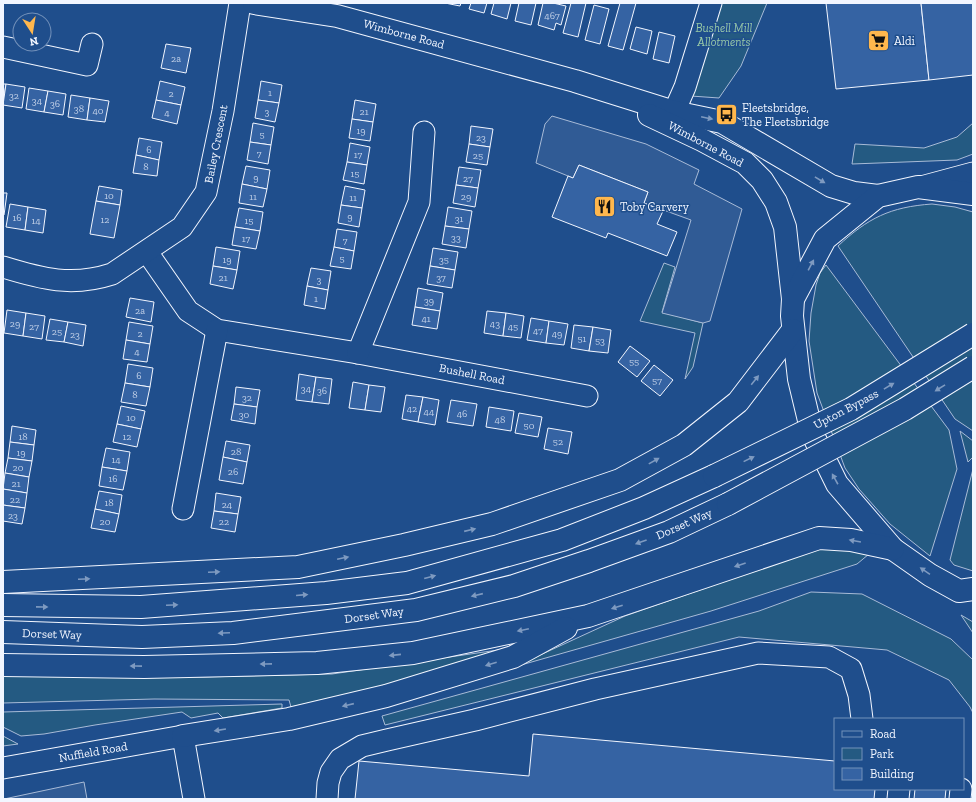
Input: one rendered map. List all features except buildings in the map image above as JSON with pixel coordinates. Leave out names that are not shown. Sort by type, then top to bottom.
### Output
[{"type":"highway","name":"Wimborne Road","points":[[254,3],[337,16],[575,81],[674,112],[722,122],[830,186],[854,193],[878,196]]},
{"type":"highway","name":"Wimborne Road","points":[[575,81],[702,140],[745,163],[762,180],[776,202],[786,227],[793,299],[793,330],[799,379],[812,433],[837,484],[893,549]]},
{"type":"highway","points":[[793,299],[825,239],[878,196],[918,187],[973,194]]},
{"type":"highway","points":[[3,582],[298,567],[404,545],[492,524],[620,480],[684,445],[738,402],[793,330]]},
{"type":"highway","name":"Upton Bypass","points":[[3,605],[38,607],[148,607],[311,594],[407,583],[489,562],[562,540],[644,508],[714,476],[851,409],[973,334]]},
{"type":"highway","name":"Dorset Way","points":[[3,632],[142,637],[233,633],[416,610],[514,586],[668,532],[728,504],[906,409],[973,367]]},
{"type":"highway","points":[[3,665],[144,666],[316,663],[413,653],[588,616],[819,538],[851,540],[893,549],[930,575],[959,591],[973,589]]},
{"type":"highway","points":[[183,736],[289,719],[393,694],[513,656],[588,616]]},
{"type":"street","name":"Bailey Crescent","points":[[3,268],[38,278],[63,281],[90,280],[112,274],[182,228],[206,192],[223,111],[240,3]]},
{"type":"street","points":[[674,112],[685,86],[711,3]]},
{"type":"street","points":[[3,47],[87,66],[92,44]]},
{"type":"street","points":[[358,353],[419,202],[424,132]]},
{"type":"street","points":[[918,187],[973,173]]},
{"type":"street","name":"Bushell Road","points":[[147,252],[188,311],[217,330],[358,353],[587,396]]},
{"type":"street","points":[[183,509],[217,330]]},
{"type":"street","points":[[326,799],[328,783],[332,772],[340,759],[362,746],[475,720],[595,689],[758,653],[829,657],[851,669],[860,696],[862,718]]},
{"type":"street","points":[[183,736],[194,799]]},
{"type":"street","name":"Nuffield Road","points":[[3,768],[183,736]]},
{"type":"green space","name":"Bushell Mill Allotments","points":[[704,3],[767,3],[741,66],[719,98],[677,95]]},
{"type":"green space","points":[[973,123],[973,154],[957,160],[852,164],[855,144],[924,148],[957,137]]},
{"type":"green space","points":[[932,204],[955,207],[973,212],[973,431],[955,419],[838,246],[859,228],[880,216],[904,208]]},
{"type":"green space","points":[[664,263],[675,267],[662,312],[703,323],[693,367],[685,379],[695,333],[640,321]]},
{"type":"green space","points":[[826,265],[949,430],[957,469],[930,556],[890,524],[859,489],[845,468],[817,393],[809,341],[811,313],[816,285],[820,273]]},
{"type":"green space","points":[[960,431],[973,441],[973,457],[968,462]]},
{"type":"green space","points":[[973,469],[973,571],[954,565],[950,560]]},
{"type":"green space","points":[[829,545],[869,554],[857,564],[711,611],[514,667],[625,616]]},
{"type":"green space","points":[[811,592],[862,594],[951,639],[973,660],[973,713],[949,680],[887,650],[739,637],[385,725],[382,716],[759,611]]},
{"type":"green space","points":[[961,615],[973,622],[973,633]]},
{"type":"green space","points":[[498,650],[390,685],[291,707],[289,700],[154,699],[3,703],[3,674],[204,677],[332,674]]},
{"type":"green space","points":[[282,704],[282,708],[223,718],[218,713],[191,718],[182,712],[44,734],[21,736],[3,727],[3,712]]},
{"type":"green space","points":[[3,736],[18,744],[3,746]]},
{"type":"shaded area","points":[[552,116],[646,144],[699,170],[694,184],[742,209],[710,321],[703,323],[662,313],[691,220],[644,203],[648,192],[579,165],[573,178],[536,163],[545,124]]},
{"type":"shaded area","points":[[84,782],[87,799],[4,799]]},
{"type":"place","name":"Aldi","points":[[878,41]]},
{"type":"place","name":"Fleetsbridge, The Fleetsbridge","points":[[727,115]]},
{"type":"place","name":"Toby Carvery","points":[[604,207]]}]
